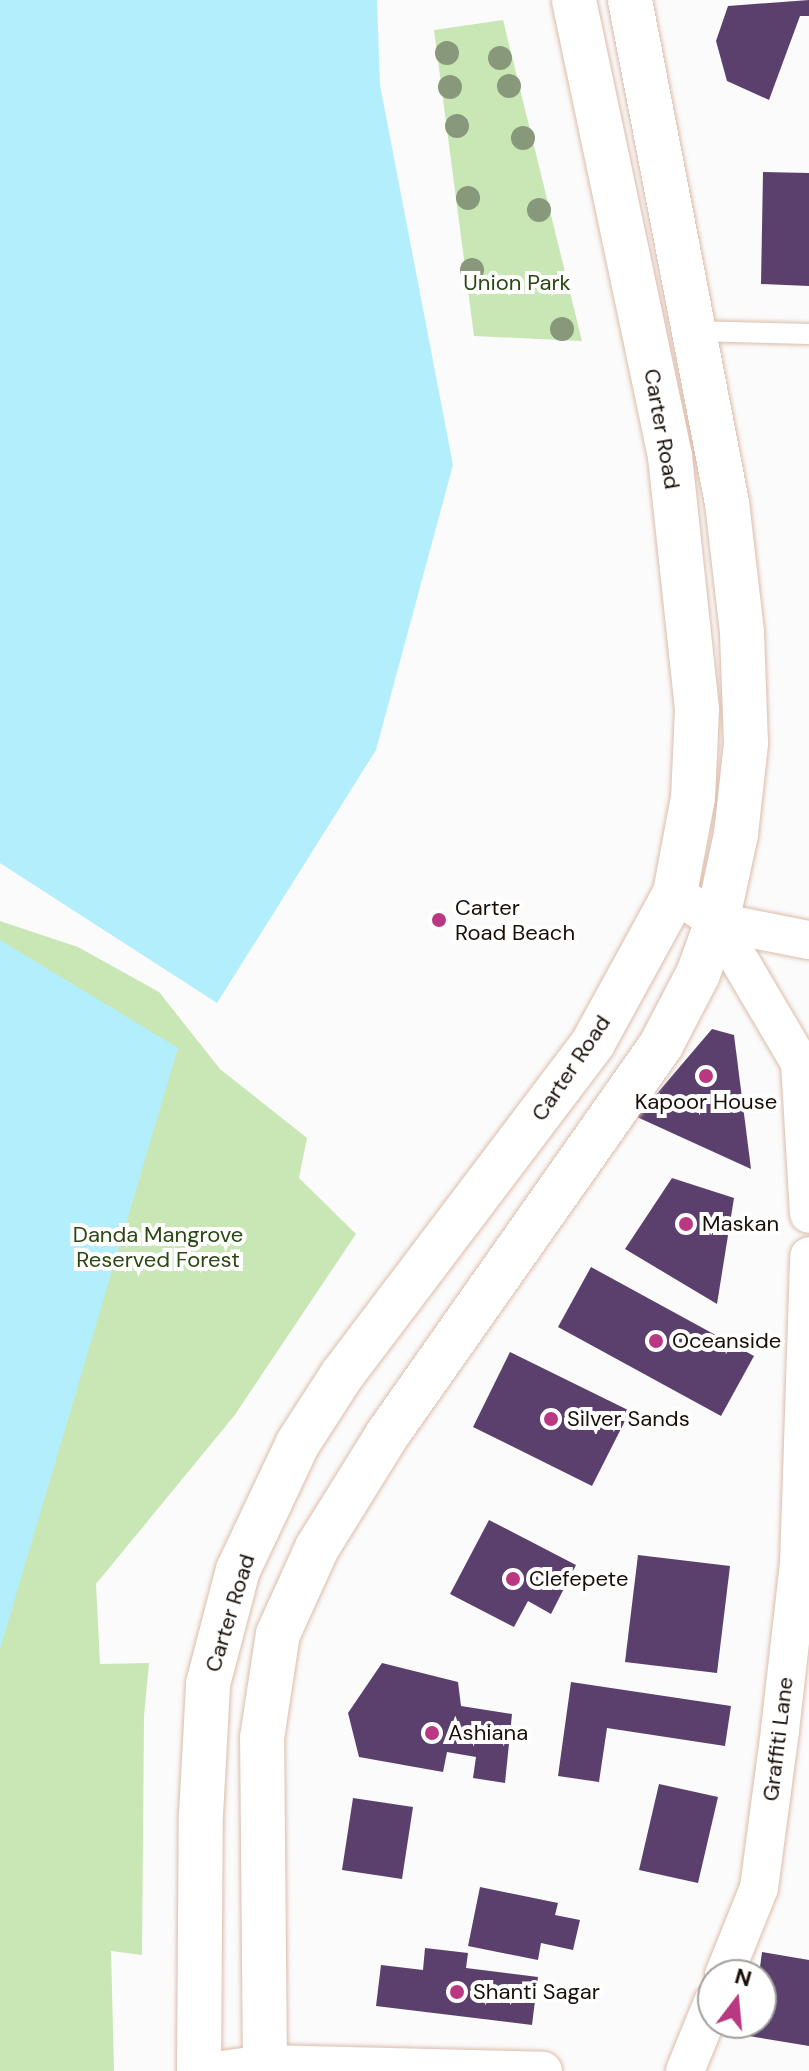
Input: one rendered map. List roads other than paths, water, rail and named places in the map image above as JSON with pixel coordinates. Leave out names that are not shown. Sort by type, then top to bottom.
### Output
[{"type":"main road","name":"Carter Road","points":[[199,2071],[201,1815],[208,1684],[238,1570],[298,1443],[327,1398],[593,1043],[675,893],[693,798],[697,709],[672,472],[574,0]]},
{"type":"main road","points":[[265,2067],[262,1738],[278,1634],[317,1548],[387,1435],[661,1045],[698,974],[717,922],[736,834],[746,743],[742,632],[727,503],[630,0]]},
{"type":"street","points":[[675,893],[717,922],[809,940]]},
{"type":"street","points":[[717,922],[800,1063],[809,1214]]},
{"type":"street","name":"Graffiti Lane","points":[[730,1959],[759,1888],[804,1564],[809,1256]]},
{"type":"street","points":[[685,2071],[698,2039]]},
{"type":"street","points":[[214,2071],[265,2067],[543,2071]]},
{"type":"lane","points":[[693,331],[809,334]]},
{"type":"water","points":[[0,0],[377,0],[380,85],[453,465],[376,750],[217,1003],[0,863]]},
{"type":"water","points":[[0,940],[178,1048],[0,1649]]},
{"type":"place","name":"Carter Road Beach","points":[[439,920]]},
{"type":"place","name":"Kapoor House","points":[[706,1076]]},
{"type":"place","name":"Maskan","points":[[686,1224]]},
{"type":"place","name":"Oceanside","points":[[656,1341]]},
{"type":"place","name":"Silver Sands","points":[[551,1419]]},
{"type":"place","name":"Clefepete","points":[[513,1579]]},
{"type":"place","name":"Ashiana","points":[[432,1733]]},
{"type":"place","name":"Shanti Sagar","points":[[457,1992]]},
{"type":"park label","name":"Union Park","points":[[517,283]]},
{"type":"park label","name":"Danda Mangrove Reserved Forest","points":[[158,1246]]}]
